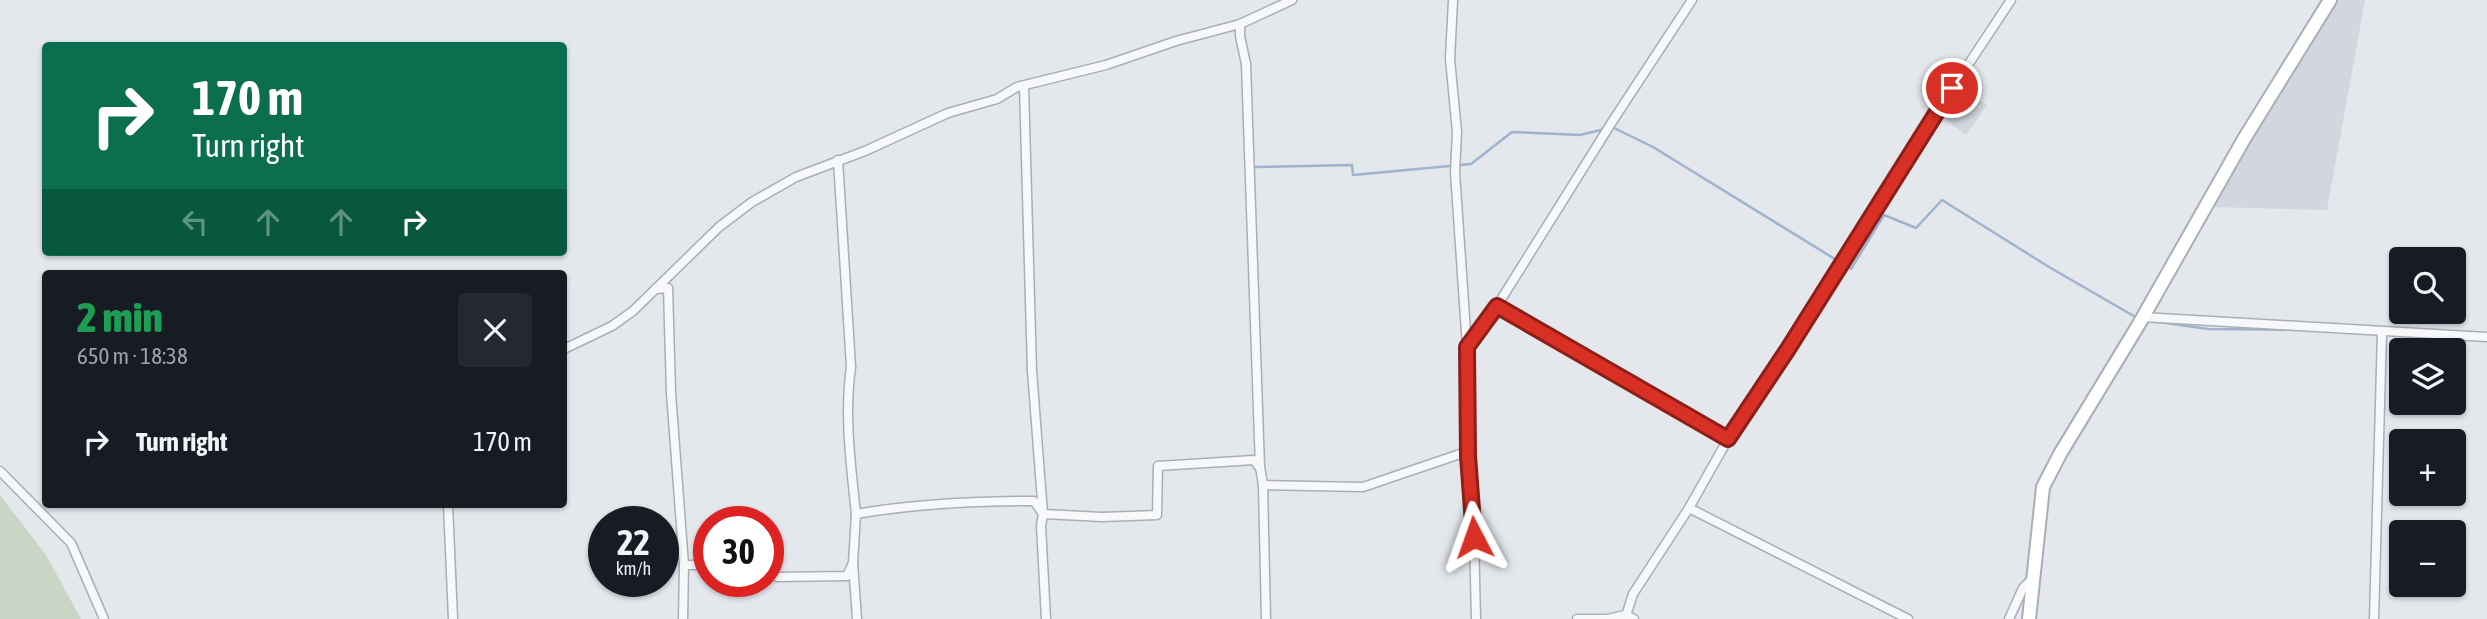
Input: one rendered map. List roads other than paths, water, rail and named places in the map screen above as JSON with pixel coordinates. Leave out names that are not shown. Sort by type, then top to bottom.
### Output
[{"type":"street","points":[[567,348],[612,326],[633,311],[719,227],[752,202],[796,177],[865,151],[948,113],[997,99],[1017,87],[1240,24],[1292,0]]},
{"type":"street","points":[[1467,347],[1497,306],[1692,0]]},
{"type":"street","points":[[1625,617],[1633,594],[1689,508],[1728,439],[1788,349],[1909,154],[2011,0]]},
{"type":"street","points":[[2029,619],[2043,487],[2244,139],[2330,0]]},
{"type":"street","points":[[1453,2],[1450,59],[1457,132],[1455,172],[1467,347],[1468,456],[1474,537],[1475,619]]},
{"type":"street","points":[[1240,24],[1246,64],[1266,619]]},
{"type":"street","points":[[1024,87],[1031,371],[1043,514],[1041,526],[1046,619]]},
{"type":"street","points":[[838,160],[851,367],[848,388],[850,460],[856,514],[853,564],[857,619]]},
{"type":"street","points":[[656,289],[668,288],[669,296],[667,316],[671,393],[684,565],[683,619]]},
{"type":"street","points":[[1497,306],[1728,439]]},
{"type":"street","points":[[2140,321],[2487,337]]},
{"type":"street","points":[[2374,619],[2382,332]]},
{"type":"street","points":[[1263,485],[1363,487],[1460,454],[1468,456]]},
{"type":"street","points":[[1043,514],[1102,517],[1157,515],[1158,466],[1254,460],[1260,467]]},
{"type":"street","points":[[0,471],[72,544],[103,619]]},
{"type":"street","points":[[856,514],[884,509],[1034,500],[1043,514]]},
{"type":"street","points":[[448,508],[453,619]]},
{"type":"street","points":[[1689,508],[1908,619]]},
{"type":"street","points":[[784,577],[847,576],[853,564]]},
{"type":"street","points":[[684,565],[693,565]]},
{"type":"street","points":[[2009,619],[2023,588],[2033,578]]},
{"type":"street","points":[[1577,619],[1634,619]]},
{"type":"waterway","points":[[1612,127],[1653,147],[1851,269],[1884,215],[1916,228],[1942,200],[2139,319]]},
{"type":"waterway","points":[[1256,167],[1352,165],[1353,175],[1471,164],[1512,132],[1580,135],[1605,129]]},
{"type":"waterway","points":[[2152,321],[2208,329],[2302,330]]}]
